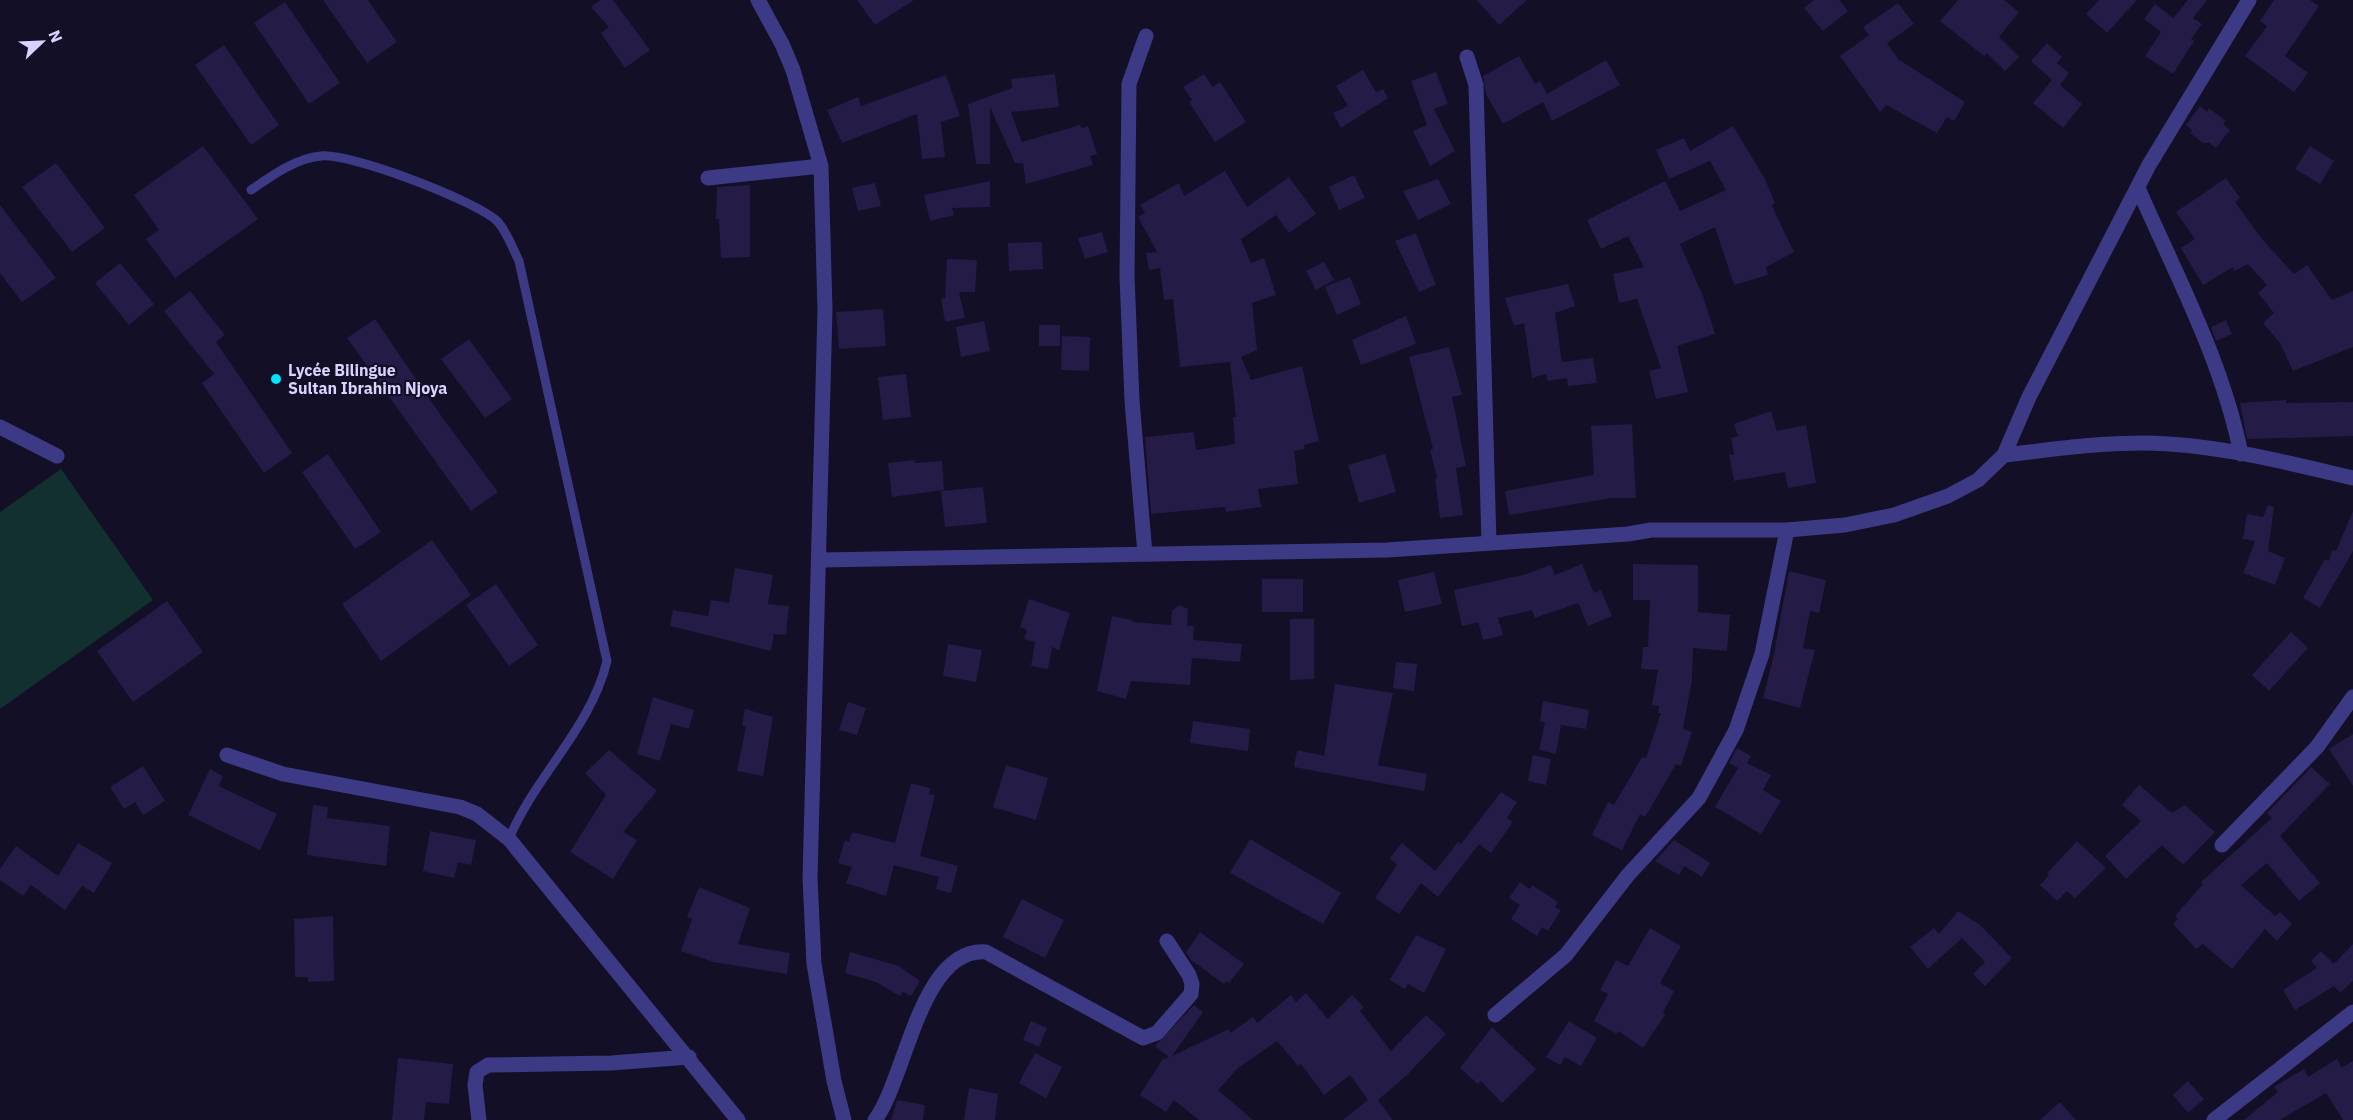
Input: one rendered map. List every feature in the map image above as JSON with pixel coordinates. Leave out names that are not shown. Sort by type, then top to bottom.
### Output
[{"type":"street","points":[[758,0],[793,70],[821,166],[825,310],[820,560],[812,772],[811,899],[814,964],[834,1081],[844,1120]]},
{"type":"street","points":[[820,560],[1387,550],[1651,530],[1787,530],[1845,525],[1894,515],[1948,496],[1978,480],[2004,455],[2035,387],[2149,165],[2249,0]]},
{"type":"street","points":[[1145,554],[1132,401],[1127,276],[1128,84],[1146,36]]},
{"type":"street","points":[[1467,57],[1476,85],[1489,543]]},
{"type":"street","points":[[708,178],[821,166]]},
{"type":"street","points":[[2138,188],[2177,270],[2224,389],[2241,454]]},
{"type":"street","points":[[0,427],[57,456]]},
{"type":"street","points":[[2004,455],[2099,446],[2168,444],[2241,454],[2353,478]]},
{"type":"street","points":[[1495,1015],[1566,955],[1628,875],[1699,798],[1736,730],[1762,654],[1787,530]]},
{"type":"street","points":[[2222,845],[2317,747],[2353,697]]},
{"type":"street","points":[[227,755],[283,774],[460,807],[477,814],[509,839],[689,1057],[738,1120]]},
{"type":"street","points":[[875,1120],[885,1107],[915,1023],[943,970],[955,958],[970,951],[986,952],[1143,1038],[1157,1032],[1191,994],[1192,984],[1189,975],[1167,941]]},
{"type":"street","points":[[2214,1120],[2353,1012]]},
{"type":"street","points":[[479,1120],[475,1085],[477,1072],[488,1065],[610,1063],[689,1057]]},
{"type":"lane","points":[[251,190],[283,169],[321,156],[364,162],[438,191],[498,222],[519,261],[607,661],[601,685],[573,736],[532,795],[509,839]]},
{"type":"green space","points":[[61,469],[153,600],[0,709],[0,512]]},
{"type":"building","points":[[323,0],[368,0],[397,42],[367,63]]},
{"type":"building","points":[[600,0],[613,0],[650,50],[625,68],[601,33],[609,27],[591,7]]},
{"type":"building","points":[[857,0],[914,0],[875,25]]},
{"type":"building","points":[[1477,0],[1527,0],[1499,25]]},
{"type":"building","points":[[1814,0],[1839,0],[1848,11],[1823,31],[1804,8]]},
{"type":"building","points":[[1958,0],[2004,0],[2019,12],[1999,37],[2019,57],[2005,71],[1987,53],[1984,56],[1940,21]]},
{"type":"building","points":[[2099,0],[2137,0],[2107,33],[2086,14]]},
{"type":"building","points":[[2188,0],[2207,0],[2193,18],[2202,24],[2191,39],[2194,41],[2173,74],[2145,56],[2161,32],[2144,19],[2155,4],[2173,18]]},
{"type":"building","points":[[2274,0],[2310,0],[2319,6],[2285,56],[2308,73],[2294,92],[2245,56],[2267,26],[2260,21]]},
{"type":"building","points":[[285,2],[340,83],[309,104],[254,23]]},
{"type":"building","points":[[1898,3],[1914,24],[1887,43],[1898,59],[1965,102],[1954,121],[1947,117],[1937,133],[1886,105],[1880,112],[1840,56],[1869,35],[1863,27]]},
{"type":"building","points":[[2047,43],[2062,57],[2057,63],[2069,73],[2060,85],[2082,104],[2063,128],[2033,103],[2052,80],[2031,61]]},
{"type":"building","points":[[224,45],[279,125],[251,145],[195,65]]},
{"type":"building","points":[[1519,56],[1535,84],[1540,81],[1547,94],[1606,60],[1620,85],[1552,121],[1543,102],[1503,124],[1486,94],[1483,76]]},
{"type":"building","points":[[1363,70],[1376,92],[1383,89],[1388,98],[1341,128],[1333,113],[1348,106],[1336,86]]},
{"type":"building","points":[[1436,72],[1448,104],[1434,109],[1455,151],[1430,166],[1413,131],[1427,125],[1411,81]]},
{"type":"building","points":[[1055,74],[1059,107],[1011,112],[1022,142],[1080,125],[1082,128],[1088,126],[1097,154],[1090,156],[1093,165],[1026,184],[1023,163],[1015,163],[990,107],[990,164],[976,164],[968,104],[1012,88],[1011,79]]},
{"type":"building","points":[[1204,74],[1213,87],[1220,82],[1246,122],[1215,142],[1189,102],[1192,100],[1183,87]]},
{"type":"building","points":[[946,75],[960,116],[941,122],[945,157],[922,159],[917,114],[842,143],[827,110],[858,97],[861,106]]},
{"type":"building","points":[[2200,106],[2207,112],[2209,108],[2226,121],[2223,124],[2230,130],[2216,148],[2209,143],[2203,143],[2190,133],[2192,130],[2186,125]]},
{"type":"building","points":[[1733,126],[1765,179],[1775,203],[1772,205],[1794,252],[1766,267],[1768,275],[1734,285],[1715,227],[1680,244],[1703,296],[1715,334],[1677,346],[1688,392],[1656,399],[1649,371],[1661,368],[1637,299],[1619,303],[1613,274],[1644,267],[1628,236],[1601,249],[1587,220],[1665,181],[1680,211],[1726,190],[1710,161],[1669,179],[1656,150],[1684,138],[1690,151]]},
{"type":"building","points":[[203,146],[258,219],[175,278],[146,239],[159,230],[134,195]]},
{"type":"building","points":[[2310,146],[2334,161],[2320,184],[2295,169]]},
{"type":"building","points":[[56,163],[105,228],[72,252],[22,187]]},
{"type":"building","points":[[1225,171],[1247,207],[1289,177],[1316,214],[1289,233],[1276,215],[1241,239],[1251,263],[1264,258],[1276,295],[1252,303],[1257,350],[1241,357],[1251,380],[1302,366],[1319,441],[1304,445],[1305,449],[1294,451],[1298,484],[1258,489],[1261,507],[1226,512],[1225,507],[1151,514],[1145,437],[1194,432],[1196,450],[1235,444],[1233,417],[1236,417],[1230,362],[1180,367],[1173,299],[1164,300],[1160,268],[1149,270],[1146,253],[1157,252],[1138,217],[1145,213],[1140,205],[1179,183],[1184,196]]},
{"type":"building","points":[[1354,175],[1365,198],[1339,210],[1329,187]]},
{"type":"building","points":[[2226,178],[2240,198],[2235,202],[2262,239],[2294,274],[2307,265],[2332,300],[2353,291],[2353,347],[2293,371],[2280,343],[2263,323],[2274,313],[2258,293],[2267,285],[2248,264],[2234,271],[2233,267],[2203,285],[2181,248],[2195,239],[2176,212]]},
{"type":"building","points":[[1438,179],[1451,204],[1418,220],[1403,191]]},
{"type":"building","points":[[990,181],[990,207],[952,208],[954,215],[930,221],[924,195]]},
{"type":"building","points":[[875,183],[881,206],[858,211],[852,188]]},
{"type":"building","points":[[750,185],[750,257],[721,258],[719,219],[716,219],[717,187]]},
{"type":"building","points":[[0,205],[56,278],[22,302],[0,273]]},
{"type":"building","points":[[1102,232],[1108,252],[1085,259],[1078,238]]},
{"type":"building","points":[[1416,233],[1436,285],[1419,292],[1395,241]]},
{"type":"building","points":[[1042,242],[1043,269],[1009,271],[1008,243]]},
{"type":"building","points":[[947,259],[977,260],[975,292],[959,292],[965,318],[945,322],[941,299],[945,298]]},
{"type":"building","points":[[1324,262],[1334,280],[1316,290],[1306,271]]},
{"type":"building","points":[[120,263],[154,304],[129,325],[95,283]]},
{"type":"building","points":[[1350,277],[1361,304],[1337,315],[1325,287]]},
{"type":"building","points":[[1568,284],[1575,306],[1555,313],[1562,362],[1593,358],[1597,383],[1568,386],[1567,378],[1548,381],[1546,374],[1532,378],[1524,323],[1514,326],[1505,298]]},
{"type":"building","points":[[190,291],[225,335],[216,342],[292,453],[264,473],[202,383],[214,374],[164,311]]},
{"type":"building","points":[[883,309],[886,346],[839,349],[836,312]]},
{"type":"building","points":[[1406,316],[1416,344],[1361,365],[1352,340]]},
{"type":"building","points":[[375,319],[442,417],[498,492],[471,511],[347,338]]},
{"type":"building","points":[[2226,320],[2232,334],[2216,341],[2211,327]]},
{"type":"building","points":[[984,321],[990,351],[961,357],[956,327]]},
{"type":"building","points":[[1039,325],[1060,325],[1060,346],[1039,346]]},
{"type":"building","points":[[1062,336],[1090,337],[1089,371],[1061,370]]},
{"type":"building","points":[[469,339],[512,399],[485,418],[441,359]]},
{"type":"building","points":[[1449,347],[1462,395],[1452,397],[1466,466],[1456,468],[1463,515],[1440,518],[1435,479],[1437,478],[1430,450],[1433,449],[1409,357]]},
{"type":"building","points":[[906,374],[911,417],[883,420],[878,377]]},
{"type":"building","points":[[2286,400],[2286,403],[2353,402],[2353,436],[2247,439],[2240,403]]},
{"type":"building","points":[[1771,411],[1777,431],[1806,425],[1816,483],[1788,488],[1785,472],[1734,481],[1729,455],[1734,454],[1731,438],[1738,436],[1734,424]]},
{"type":"building","points":[[1632,424],[1636,498],[1611,498],[1509,515],[1505,491],[1594,475],[1591,426]]},
{"type":"building","points":[[328,454],[381,532],[355,549],[302,472]]},
{"type":"building","points":[[1385,454],[1396,492],[1359,503],[1348,465]]},
{"type":"building","points":[[915,460],[915,463],[942,461],[944,490],[892,497],[888,463]]},
{"type":"building","points":[[983,487],[987,523],[945,527],[941,491]]},
{"type":"building","points":[[2268,505],[2274,507],[2268,551],[2285,558],[2275,585],[2243,573],[2255,541],[2243,539],[2247,514],[2263,517]]},
{"type":"building","points":[[2353,511],[2353,551],[2320,608],[2303,598],[2325,559],[2329,561],[2332,550],[2336,551]]},
{"type":"building","points":[[432,540],[471,595],[381,661],[342,604]]},
{"type":"building","points":[[1582,564],[1594,593],[1601,590],[1612,616],[1588,626],[1578,603],[1535,618],[1532,610],[1498,618],[1503,635],[1483,640],[1478,622],[1462,626],[1454,590],[1523,575],[1551,565],[1555,575]]},
{"type":"building","points":[[1633,564],[1698,565],[1698,612],[1730,615],[1727,651],[1693,648],[1692,680],[1683,729],[1692,732],[1681,766],[1676,764],[1645,817],[1640,814],[1622,850],[1592,835],[1608,802],[1614,805],[1642,757],[1646,758],[1661,713],[1658,713],[1659,706],[1652,705],[1658,670],[1641,669],[1643,647],[1648,647],[1650,600],[1633,600]]},
{"type":"building","points":[[735,568],[773,575],[768,604],[789,606],[786,635],[774,634],[771,651],[670,626],[673,610],[708,616],[711,600],[729,603]]},
{"type":"building","points":[[1789,571],[1826,580],[1819,613],[1810,611],[1803,648],[1815,650],[1800,708],[1763,698],[1774,654]]},
{"type":"building","points":[[1434,572],[1442,604],[1405,612],[1398,580]]},
{"type":"building","points":[[1262,579],[1303,579],[1303,612],[1262,612]]},
{"type":"building","points":[[496,584],[538,645],[509,666],[466,605]]},
{"type":"building","points":[[1029,599],[1070,613],[1059,650],[1052,647],[1048,669],[1031,666],[1035,642],[1024,639],[1027,630],[1020,627]]},
{"type":"building","points":[[167,601],[203,652],[133,702],[97,651]]},
{"type":"building","points":[[1179,605],[1188,609],[1187,626],[1194,626],[1193,640],[1242,644],[1240,662],[1192,658],[1190,685],[1131,681],[1126,699],[1097,691],[1112,616],[1132,620],[1132,622],[1171,625],[1172,611]]},
{"type":"building","points":[[1290,619],[1314,619],[1314,679],[1290,680]]},
{"type":"building","points":[[2291,632],[2308,648],[2269,691],[2252,675]]},
{"type":"building","points":[[948,644],[982,650],[976,682],[943,676]]},
{"type":"building","points":[[1396,662],[1417,664],[1414,691],[1393,688]]},
{"type":"building","points":[[1335,684],[1393,693],[1378,765],[1427,774],[1424,791],[1294,767],[1297,750],[1324,756]]},
{"type":"building","points":[[653,697],[694,710],[689,729],[671,724],[660,761],[637,754]]},
{"type":"building","points":[[1543,701],[1589,710],[1586,729],[1561,725],[1556,754],[1539,750],[1545,722],[1540,721]]},
{"type":"building","points":[[848,702],[866,708],[857,735],[839,730]]},
{"type":"building","points":[[745,709],[773,717],[763,776],[737,771],[746,726],[742,726]]},
{"type":"building","points":[[1193,721],[1250,729],[1248,751],[1190,743]]},
{"type":"building","points":[[2353,734],[2353,786],[2329,749]]},
{"type":"building","points":[[1737,748],[1751,756],[1747,763],[1771,775],[1763,790],[1781,801],[1761,834],[1715,807],[1738,768],[1729,763]]},
{"type":"building","points":[[609,750],[657,791],[623,832],[637,840],[613,879],[570,852],[606,795],[585,773]]},
{"type":"building","points":[[1533,755],[1551,759],[1546,785],[1528,781]]},
{"type":"building","points":[[1006,765],[1048,778],[1036,820],[993,807]]},
{"type":"building","points":[[143,766],[165,801],[143,815],[135,802],[124,809],[110,787]]},
{"type":"building","points":[[2311,767],[2330,784],[2280,836],[2320,883],[2299,901],[2267,863],[2241,885],[2275,916],[2280,912],[2292,924],[2277,941],[2265,929],[2232,969],[2203,944],[2196,949],[2173,924],[2178,919],[2175,916],[2203,884],[2201,882],[2272,818],[2267,813]]},
{"type":"building","points":[[210,769],[223,776],[219,786],[277,814],[260,850],[188,815]]},
{"type":"building","points":[[911,783],[930,788],[929,794],[935,795],[920,856],[958,866],[951,893],[936,889],[939,877],[894,865],[886,896],[846,883],[852,867],[838,863],[845,840],[849,842],[852,832],[895,843]]},
{"type":"building","points":[[2139,785],[2172,813],[2185,805],[2215,832],[2183,865],[2162,845],[2126,879],[2105,856],[2141,821],[2122,805]]},
{"type":"building","points":[[1501,792],[1517,802],[1507,818],[1513,822],[1491,853],[1479,844],[1438,897],[1421,883],[1399,914],[1375,898],[1397,865],[1390,858],[1402,843],[1435,871],[1458,842],[1461,844]]},
{"type":"building","points":[[313,805],[328,807],[327,818],[390,826],[386,866],[307,855]]},
{"type":"building","points":[[430,831],[476,840],[471,865],[458,862],[454,878],[423,871]]},
{"type":"building","points":[[1250,839],[1341,893],[1323,924],[1230,873]]},
{"type":"building","points":[[1674,840],[1710,863],[1702,877],[1684,866],[1679,875],[1655,861]]},
{"type":"building","points":[[2077,841],[2106,868],[2075,898],[2067,891],[2057,901],[2040,885],[2049,875],[2047,873]]},
{"type":"building","points":[[78,843],[112,863],[94,893],[82,886],[65,910],[31,885],[23,896],[0,880],[0,869],[16,846],[58,876]]},
{"type":"building","points":[[1520,882],[1530,889],[1532,885],[1558,902],[1555,907],[1561,910],[1548,931],[1542,927],[1537,936],[1511,919],[1520,905],[1509,898]]},
{"type":"building","points":[[699,887],[750,908],[738,944],[790,953],[787,974],[713,962],[681,951],[692,919],[687,917]]},
{"type":"building","points":[[1022,899],[1064,920],[1045,958],[1003,937]]},
{"type":"building","points":[[1958,911],[1979,924],[2012,958],[1985,986],[1973,974],[1985,962],[1962,938],[1928,969],[1910,947],[1934,928],[1939,934]]},
{"type":"building","points":[[333,916],[334,981],[308,982],[308,977],[295,977],[294,919]]},
{"type":"building","points":[[1650,928],[1681,946],[1660,983],[1674,991],[1663,1013],[1665,1015],[1643,1048],[1618,1031],[1617,1034],[1594,1021],[1608,994],[1600,990],[1616,960],[1628,966]]},
{"type":"building","points":[[1200,932],[1244,964],[1229,983],[1226,981],[1224,984],[1191,960],[1186,952]]},
{"type":"building","points":[[1416,935],[1446,949],[1424,993],[1408,984],[1405,989],[1390,980]]},
{"type":"building","points":[[2353,944],[2353,981],[2340,993],[2334,986],[2295,1010],[2283,990],[2317,968],[2311,961],[2321,951],[2334,964]]},
{"type":"building","points":[[850,952],[899,966],[920,981],[911,996],[903,992],[900,996],[876,982],[845,973]]},
{"type":"building","points":[[1306,993],[1328,1019],[1352,995],[1364,1007],[1360,1011],[1391,1051],[1426,1015],[1446,1034],[1407,1075],[1378,1100],[1393,1120],[1343,1120],[1368,1100],[1350,1075],[1324,1095],[1301,1064],[1298,1066],[1277,1041],[1238,1068],[1218,1090],[1253,1120],[1199,1120],[1174,1100],[1166,1112],[1140,1095],[1162,1060],[1169,1057],[1155,1046],[1194,1005],[1203,1012],[1172,1056],[1229,1029],[1230,1033],[1253,1017],[1257,1023],[1291,995],[1296,1002]]},
{"type":"building","points":[[1031,1021],[1047,1028],[1039,1047],[1023,1040]]},
{"type":"building","points":[[1569,1021],[1597,1038],[1581,1066],[1565,1057],[1560,1065],[1546,1057]]},
{"type":"building","points":[[1492,1027],[1536,1069],[1502,1103],[1481,1081],[1478,1084],[1460,1068]]},
{"type":"building","points":[[1035,1053],[1062,1067],[1046,1098],[1019,1083]]},
{"type":"building","points":[[398,1058],[453,1064],[449,1104],[426,1102],[424,1120],[392,1120]]},
{"type":"building","points":[[2337,1059],[2342,1068],[2353,1061],[2353,1120],[2343,1120],[2326,1093],[2280,1120],[2244,1120],[2278,1092],[2274,1087],[2304,1069],[2308,1077]]},
{"type":"building","points":[[2188,1081],[2204,1099],[2188,1113],[2173,1095]]},
{"type":"building","points":[[969,1088],[998,1094],[995,1120],[964,1120]]},
{"type":"building","points":[[897,1100],[925,1105],[923,1120],[891,1120]]},
{"type":"building","points":[[2060,1102],[2076,1120],[2040,1120]]},
{"type":"place","name":"Lycée Bilingue Sultan Ibrahim Njoya","points":[[276,379]]}]
